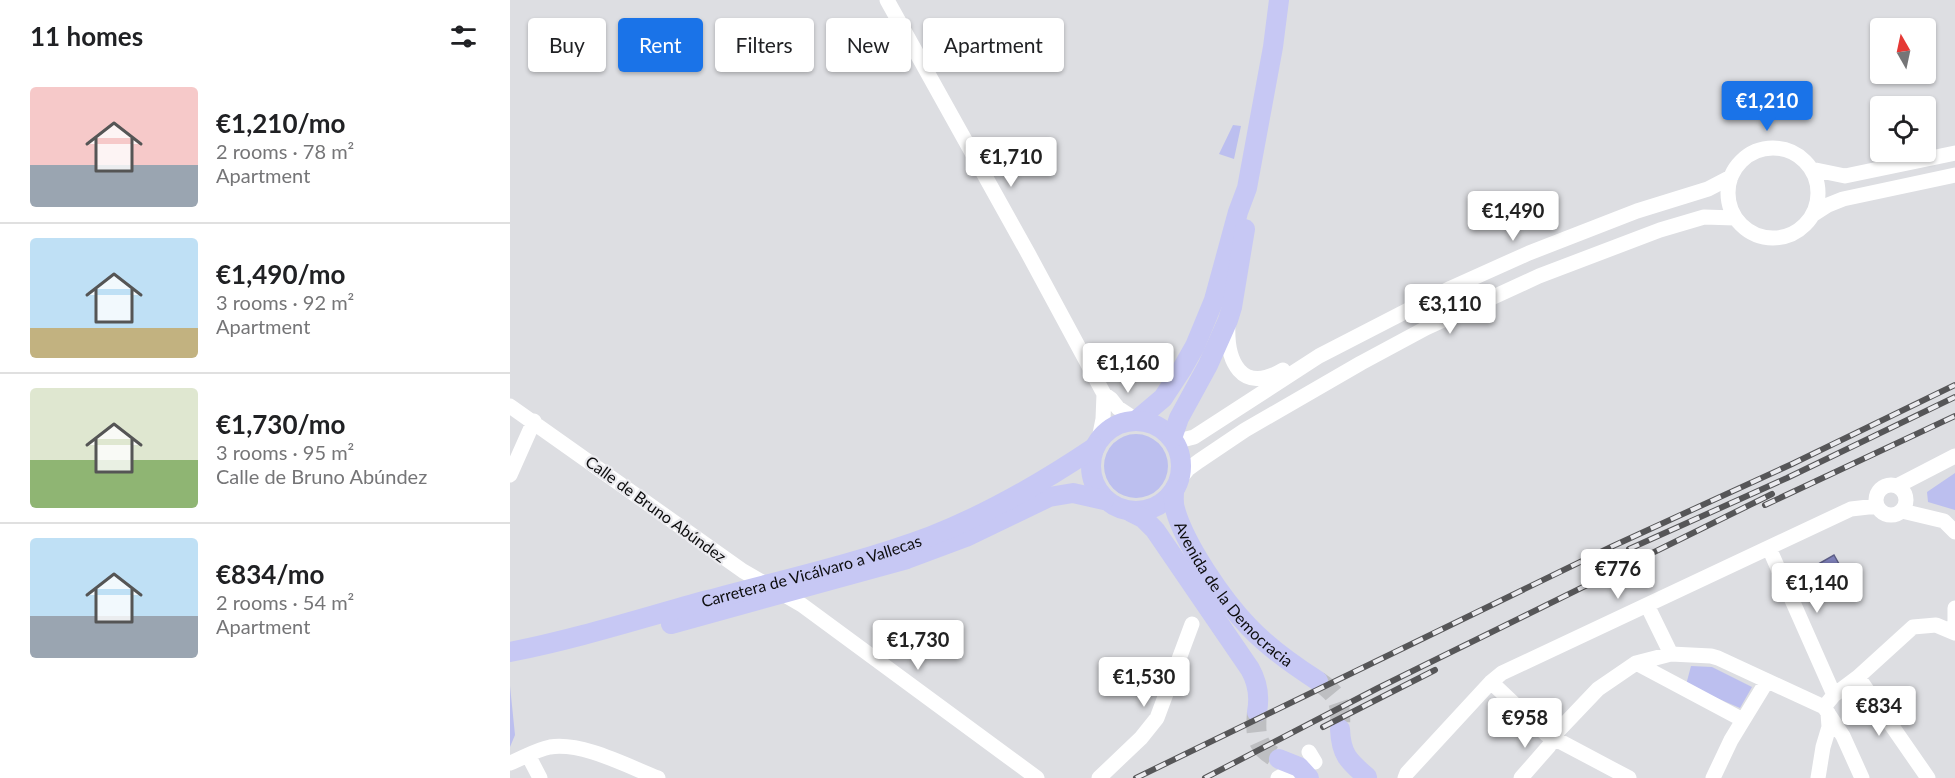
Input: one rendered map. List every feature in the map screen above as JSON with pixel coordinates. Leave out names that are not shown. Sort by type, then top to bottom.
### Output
[{"type":"main road","points":[[1136,420],[1168,392],[1195,346],[1214,300],[1238,212],[1247,188],[1273,47],[1279,0]]},
{"type":"main road","points":[[1172,439],[1179,418],[1208,365],[1232,307],[1248,214],[1247,188]]},
{"type":"main road","points":[[1136,420],[1152,423],[1172,439],[1180,460],[1177,485],[1164,502],[1140,512],[1131,512],[1111,505],[1099,494],[1092,475],[1091,464],[1097,443],[1105,431],[1125,421],[1136,420]]},
{"type":"main road","name":"Carretera de Vicálvaro a Vallecas","points":[[510,666],[773,590],[932,536],[1027,490],[1097,443]]},
{"type":"main road","name":"Avenida de la Democracia","points":[[1177,485],[1174,502],[1180,522],[1198,557],[1224,596],[1248,626],[1274,650],[1318,681]]},
{"type":"main road","name":"Carretera de Vicálvaro a Vallecas","points":[[510,652],[908,559],[966,537],[1049,497],[1073,493],[1104,500]]},
{"type":"main road","name":"Avenida de la Democracia","points":[[1131,512],[1143,518],[1155,530],[1250,669],[1258,692],[1257,712]]},
{"type":"main road","points":[[1340,729],[1345,754],[1366,778]]},
{"type":"main road","points":[[1278,769],[1308,765]]},
{"type":"street","points":[[887,0],[1104,394],[1118,408],[1136,420]]},
{"type":"street","points":[[1814,214],[1816,179],[1804,159],[1791,151],[1777,148],[1764,149],[1749,155],[1736,166],[1728,187],[1728,198],[1736,218],[1755,236],[1767,239],[1784,238],[1797,232],[1814,214],[1843,199],[1955,175]]},
{"type":"street","points":[[1811,169],[1845,176],[1955,153]]},
{"type":"street","points":[[1172,439],[1182,440],[1194,437],[1319,356],[1440,293],[1529,253],[1637,211],[1708,189],[1731,177]]},
{"type":"street","points":[[1177,485],[1188,469],[1254,425],[1426,328],[1539,276],[1660,230],[1704,217],[1736,218]]},
{"type":"street","points":[[1228,320],[1227,337],[1236,368],[1253,379],[1267,379],[1292,365],[1319,356]]},
{"type":"street","points":[[1097,443],[1103,419],[1104,394]]},
{"type":"street","name":"Calle de Bruno Abúndez","points":[[510,406],[773,590],[810,611],[1037,778]]},
{"type":"street","points":[[510,475],[534,422]]},
{"type":"street","points":[[1898,486],[1906,497],[1902,510],[1893,515],[1883,513],[1876,501],[1879,491],[1887,485],[1898,486],[1955,456]]},
{"type":"street","points":[[1402,777],[1491,682],[1515,666],[1851,509],[1877,506]]},
{"type":"street","points":[[1902,510],[1944,521],[1955,531]]},
{"type":"street","points":[[1769,548],[1834,695]]},
{"type":"street","points":[[1647,605],[1671,654]]},
{"type":"street","points":[[1955,608],[1955,627]]},
{"type":"street","points":[[1818,778],[1829,726],[1826,710],[1834,695],[1858,677],[1913,627],[1936,625],[1955,633]]},
{"type":"street","points":[[1099,778],[1141,738],[1157,718],[1190,630]]},
{"type":"street","points":[[1521,778],[1554,739],[1558,731],[1598,689],[1636,663],[1671,654],[1718,658],[1826,710],[1843,736],[1862,778]]},
{"type":"street","points":[[1636,663],[1743,720]]},
{"type":"street","points":[[1858,677],[1928,778]]},
{"type":"street","points":[[1713,778],[1725,750],[1767,681]]},
{"type":"street","points":[[1491,682],[1546,734],[1629,778]]},
{"type":"street","points":[[510,763],[551,747],[565,746],[579,748],[658,778]]},
{"type":"street","points":[[528,755],[540,778]]},
{"type":"shaded area","points":[[1233,125],[1241,126],[1234,159],[1219,154]]},
{"type":"shaded area","points":[[1136,434],[1154,440],[1162,448],[1168,466],[1162,484],[1154,492],[1136,498],[1118,492],[1110,484],[1104,466],[1110,448],[1118,440]]},
{"type":"shaded area","points":[[1955,473],[1955,510],[1928,502],[1927,492]]},
{"type":"shaded area","points":[[1834,555],[1839,564],[1819,578],[1813,567]]},
{"type":"shaded area","points":[[1691,666],[1712,667],[1752,687],[1740,708],[1686,685]]},
{"type":"shaded area","points":[[510,686],[515,735],[510,747]]},
{"type":"tunnel","points":[[1318,681],[1331,691],[1338,701],[1340,729]]},
{"type":"tunnel","points":[[1257,712],[1256,728],[1261,746],[1279,759]]},
{"type":"railway","points":[[1136,778],[1613,546],[1792,464],[1955,385]]},
{"type":"railway","points":[[1629,549],[1787,478],[1955,397]]},
{"type":"railway","points":[[1765,505],[1955,416]]},
{"type":"railway","points":[[1205,778],[1378,688],[1772,494]]},
{"type":"railway","points":[[1323,727],[1435,670]]}]
